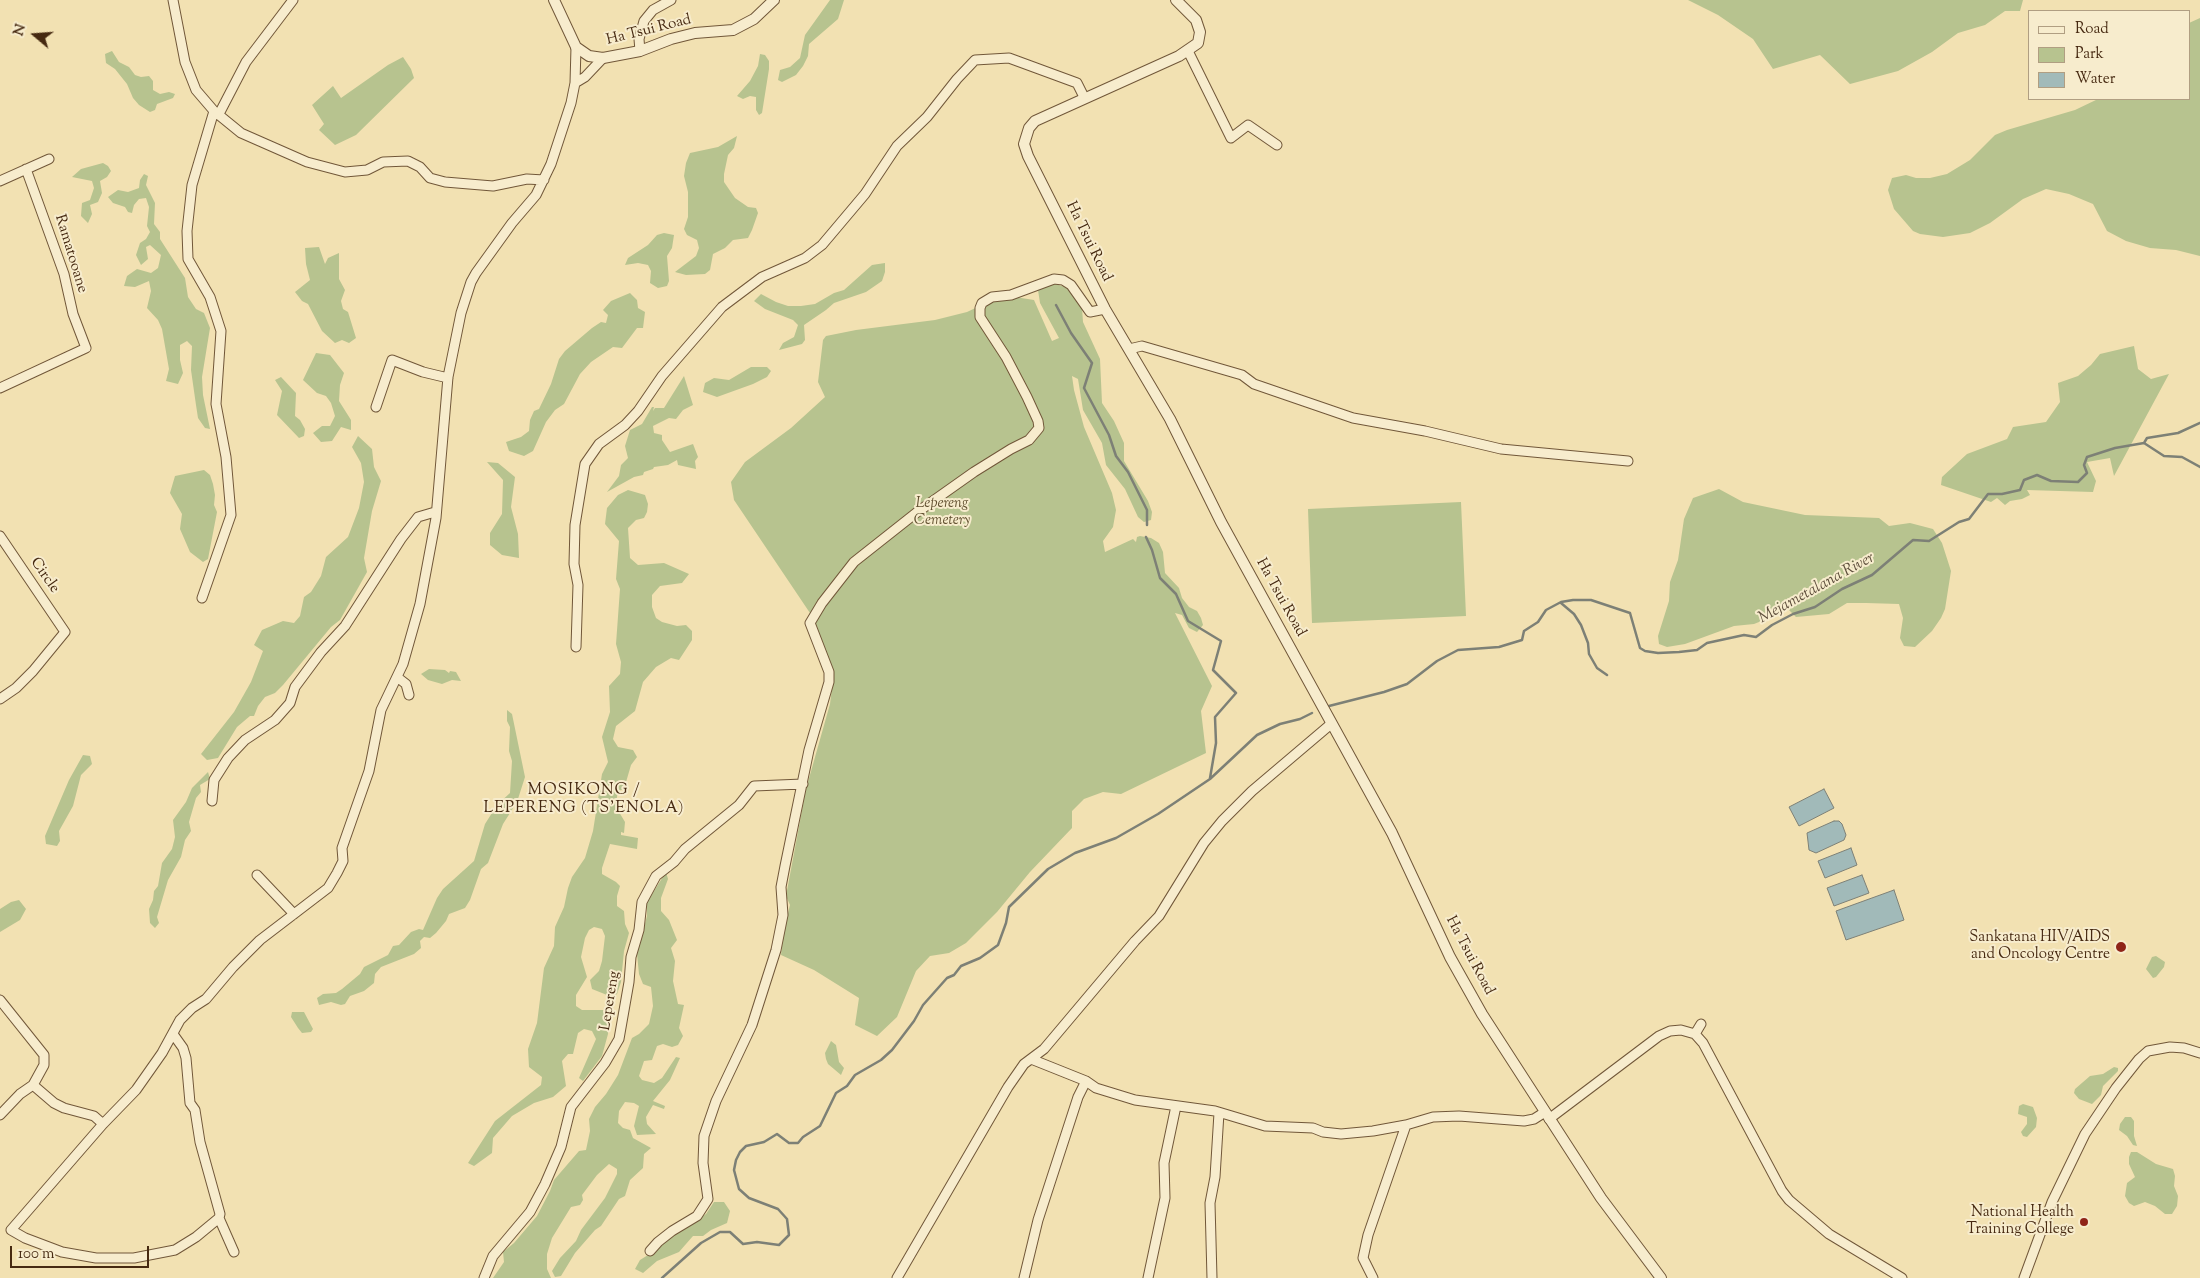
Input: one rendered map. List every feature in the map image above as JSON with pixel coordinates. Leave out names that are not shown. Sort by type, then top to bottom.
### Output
[{"type":"street","points":[[173,0],[185,62],[196,90],[216,113],[241,133],[307,162],[345,172],[366,170],[383,162],[408,161],[420,168],[430,178],[445,182],[493,186],[527,179],[544,180]]},
{"type":"street","points":[[202,598],[231,515],[226,457],[216,404],[221,331],[210,297],[188,259],[186,231],[192,185],[216,113],[246,62],[293,0]]},
{"type":"street","points":[[219,1218],[196,1237],[175,1250],[134,1258],[96,1258],[62,1252],[24,1238],[11,1230],[103,1124],[136,1090],[153,1066],[180,1020],[192,1008],[206,1000],[248,952],[328,888],[337,873],[342,861],[342,848],[369,771],[381,710],[403,664],[420,604],[435,512],[448,378],[461,313],[471,282],[512,223],[536,195],[544,180],[559,144],[575,83],[576,47],[554,0]]},
{"type":"street","points":[[640,51],[639,39],[644,21],[653,10],[671,0]]},
{"type":"street","name":"Ha Tsui Road","points":[[576,47],[590,56],[603,58],[640,51],[682,36],[734,30],[754,19],[774,0]]},
{"type":"street","points":[[1176,0],[1193,16],[1200,32],[1198,43],[1188,51],[1231,138],[1248,125],[1278,145]]},
{"type":"street","name":"Ha Tsui Road","points":[[1188,51],[1035,120],[1029,128],[1024,144],[1028,156],[1105,309],[1170,419],[1221,522],[1392,833],[1451,958],[1482,1014],[1601,1198],[1662,1278]]},
{"type":"street","points":[[575,83],[585,77],[603,58]]},
{"type":"street","points":[[576,646],[578,586],[574,564],[575,525],[586,464],[600,444],[625,425],[638,411],[662,376],[722,307],[762,277],[805,258],[822,245],[865,194],[897,146],[927,117],[957,79],[975,60],[1009,58],[1077,83],[1084,97]]},
{"type":"street","points":[[0,181],[49,159]]},
{"type":"street","name":"Ramatooane","points":[[0,388],[86,348],[73,314],[64,274],[26,168]]},
{"type":"street","points":[[650,1251],[672,1230],[698,1216],[708,1199],[703,1163],[704,1136],[716,1101],[752,1025],[776,950],[783,915],[782,880],[809,750],[829,682],[829,672],[810,623],[822,603],[854,562],[916,513],[974,472],[1011,449],[1030,440],[1039,428],[1038,421],[1027,397],[1006,357],[980,317],[982,303],[992,297],[1011,295],[1054,279],[1063,280],[1070,284],[1090,312],[1105,309]]},
{"type":"street","points":[[1129,349],[1142,346],[1242,375],[1254,384],[1353,418],[1424,431],[1501,449],[1628,460]]},
{"type":"street","points":[[376,407],[392,360],[423,372],[448,378]]},
{"type":"street","points":[[212,801],[214,780],[228,758],[245,740],[274,720],[290,703],[295,687],[321,652],[345,626],[401,539],[418,517],[435,512]]},
{"type":"street","name":"Circle","points":[[0,536],[65,632],[33,671],[16,688],[0,699]]},
{"type":"street","points":[[397,677],[406,684],[409,695]]},
{"type":"street","points":[[897,1278],[1008,1087],[1024,1064],[1044,1049],[1135,941],[1159,916],[1199,851],[1222,821],[1252,791],[1331,724]]},
{"type":"street","name":"Lepereng","points":[[484,1278],[493,1256],[530,1212],[545,1184],[561,1147],[571,1107],[605,1063],[619,1039],[629,982],[631,956],[638,930],[642,902],[656,876],[674,862],[685,849],[739,805],[754,786],[803,784]]},
{"type":"street","points":[[257,875],[294,914]]},
{"type":"street","points":[[0,1000],[44,1055],[44,1065],[33,1086],[20,1094],[0,1115]]},
{"type":"street","points":[[1694,1034],[1701,1024]]},
{"type":"street","points":[[1031,1059],[1086,1081],[1096,1088],[1134,1100],[1220,1113],[1265,1126],[1314,1128],[1324,1132],[1341,1134],[1373,1131],[1433,1116],[1459,1116],[1524,1122],[1534,1119],[1547,1115],[1659,1036],[1670,1031],[1682,1030],[1694,1034],[1703,1043],[1782,1191],[1789,1200],[1829,1234],[1902,1278]]},
{"type":"street","points":[[173,1034],[183,1048],[186,1058],[190,1103],[195,1110],[200,1142],[220,1214],[219,1218],[234,1252]]},
{"type":"street","points":[[2024,1278],[2052,1202],[2085,1134],[2138,1059],[2148,1052],[2170,1047],[2184,1048],[2200,1053]]},
{"type":"street","points":[[1024,1278],[1038,1220],[1078,1097],[1086,1081]]},
{"type":"street","points":[[33,1086],[54,1103],[64,1108],[94,1116],[103,1124]]},
{"type":"street","points":[[1148,1278],[1165,1198],[1164,1163],[1176,1106]]},
{"type":"street","points":[[1212,1278],[1210,1203],[1215,1177],[1220,1113]]},
{"type":"street","points":[[1373,1278],[1363,1258],[1368,1235],[1406,1124]]},
{"type":"green space","points":[[830,0],[844,0],[838,19],[809,44],[808,56],[796,75],[782,82],[778,80],[780,70],[790,67],[800,58],[805,35]]},
{"type":"green space","points":[[1688,0],[2023,0],[2020,11],[2005,11],[1985,25],[1958,33],[1932,52],[1898,71],[1850,84],[1820,55],[1773,69],[1753,39],[1718,15]]},
{"type":"green space","points":[[2200,18],[2200,256],[2176,250],[2150,248],[2126,241],[2107,231],[2093,204],[2069,194],[2046,189],[2023,199],[1990,223],[1970,233],[1943,237],[1920,234],[1913,231],[1894,209],[1888,190],[1892,178],[1906,175],[1916,178],[1930,178],[1947,174],[1970,160],[1995,135],[2007,130],[2075,110],[2096,100],[2190,100],[2190,23]]},
{"type":"green space","points":[[112,51],[119,62],[129,67],[135,75],[141,77],[149,76],[153,81],[153,90],[160,94],[169,92],[175,94],[173,98],[157,104],[155,110],[150,112],[139,105],[133,98],[127,84],[115,69],[106,63],[105,54]]},
{"type":"green space","points":[[760,54],[765,55],[769,61],[769,69],[762,113],[759,115],[756,110],[756,97],[750,96],[743,99],[737,96],[750,81],[758,66]]},
{"type":"green space","points":[[403,57],[411,69],[414,78],[356,135],[335,145],[319,130],[324,124],[312,105],[333,86],[341,98],[388,65]]},
{"type":"green space","points":[[737,136],[734,148],[728,155],[724,182],[735,198],[748,207],[756,208],[758,213],[752,230],[748,238],[733,240],[725,248],[713,254],[710,270],[705,274],[686,275],[675,272],[696,256],[699,248],[697,240],[687,235],[684,229],[688,217],[688,192],[684,176],[690,153],[718,147]]},
{"type":"green space","points":[[103,163],[111,171],[107,177],[100,181],[102,193],[98,202],[90,205],[92,214],[88,223],[81,216],[82,203],[90,200],[94,188],[92,181],[72,177],[81,169]]},
{"type":"green space","points":[[144,174],[148,176],[146,185],[155,203],[154,224],[160,232],[160,239],[185,278],[188,297],[196,309],[204,313],[210,328],[202,377],[203,395],[210,429],[205,428],[198,418],[191,370],[192,346],[187,341],[180,345],[180,360],[183,373],[178,384],[166,381],[169,369],[162,329],[158,320],[147,308],[151,291],[149,281],[135,287],[124,286],[127,276],[137,269],[151,273],[158,268],[161,255],[150,245],[146,247],[148,259],[141,265],[136,255],[140,243],[146,239],[150,232],[147,226],[149,207],[146,198],[139,199],[134,205],[132,213],[128,212],[125,207],[113,203],[108,197],[118,190],[128,192],[139,188],[140,180]]},
{"type":"green space","points":[[664,233],[674,235],[672,248],[667,256],[669,281],[667,286],[658,288],[650,283],[651,271],[648,265],[638,263],[625,265],[628,258],[648,245],[657,235]]},
{"type":"green space","points":[[319,247],[325,264],[328,258],[339,253],[339,279],[345,290],[341,301],[343,309],[348,312],[356,338],[349,343],[342,340],[335,343],[322,331],[308,304],[302,301],[295,292],[310,280],[305,248]]},
{"type":"green space","points":[[885,263],[882,281],[866,292],[834,303],[804,325],[805,340],[802,344],[779,350],[783,343],[794,337],[798,325],[793,320],[765,309],[754,301],[761,294],[788,306],[815,304],[834,293],[844,290],[872,265]]},
{"type":"green space","name":"Lepereng Cemetery","points":[[1052,283],[1072,291],[1082,308],[1083,322],[1100,359],[1102,403],[1114,421],[1124,443],[1124,461],[1148,501],[1152,512],[1151,520],[1144,522],[1138,517],[1125,489],[1106,465],[1102,443],[1083,410],[1078,379],[1072,376],[1084,427],[1112,493],[1116,510],[1113,527],[1103,541],[1105,552],[1133,539],[1136,542],[1137,537],[1140,536],[1151,538],[1159,543],[1163,552],[1165,573],[1179,588],[1182,598],[1189,607],[1197,611],[1201,618],[1203,625],[1197,632],[1189,628],[1182,615],[1175,613],[1212,686],[1201,711],[1206,753],[1121,794],[1103,792],[1084,799],[1072,811],[1072,828],[1030,872],[997,912],[966,943],[949,953],[930,956],[916,971],[897,1017],[877,1036],[855,1025],[859,998],[814,970],[781,955],[784,929],[790,905],[786,896],[806,789],[830,704],[834,672],[820,643],[814,619],[734,500],[731,482],[745,462],[791,428],[825,397],[818,382],[823,340],[826,336],[856,330],[935,320],[967,312],[984,304],[1015,297],[1034,300],[1052,341],[1059,338],[1040,303],[1038,290]]},
{"type":"green space","points":[[630,293],[637,300],[638,308],[645,312],[643,328],[637,328],[622,348],[613,347],[591,362],[580,374],[564,404],[555,410],[546,422],[533,451],[524,456],[509,451],[506,442],[521,437],[529,431],[530,420],[534,411],[539,409],[551,384],[559,359],[565,351],[592,328],[601,322],[606,323],[608,315],[603,310],[611,301]]},
{"type":"green space","points":[[2134,346],[2138,369],[2151,379],[2169,374],[2114,476],[2110,458],[2087,462],[2096,481],[2093,492],[2027,490],[2030,495],[2022,499],[2010,501],[2005,505],[1997,498],[1991,502],[1941,485],[1942,477],[1967,454],[2007,439],[2013,427],[2046,422],[2060,402],[2058,383],[2078,376],[2100,354]]},
{"type":"green space","points":[[316,353],[330,355],[344,373],[340,385],[339,401],[351,420],[351,430],[341,427],[332,441],[321,442],[313,433],[322,426],[330,426],[335,416],[331,403],[326,396],[317,393],[303,380]]},
{"type":"green space","points":[[751,367],[767,367],[771,371],[767,377],[753,384],[717,397],[703,392],[705,383],[714,378],[729,380]]},
{"type":"green space","points":[[684,376],[693,405],[683,410],[676,419],[669,418],[653,426],[654,433],[662,435],[662,440],[670,452],[693,444],[698,457],[695,461],[696,469],[678,465],[677,460],[668,465],[654,467],[644,472],[643,475],[634,477],[607,492],[619,476],[621,465],[628,458],[625,446],[630,430],[642,424],[652,407],[654,407],[653,411],[655,408],[664,408]]},
{"type":"green space","points":[[281,377],[296,393],[295,416],[300,420],[305,429],[304,436],[299,438],[277,415],[282,391],[275,380]]},
{"type":"green space","points":[[358,436],[372,449],[374,467],[381,481],[372,511],[364,558],[367,572],[340,620],[331,627],[283,685],[275,693],[265,697],[258,706],[254,716],[250,716],[237,727],[218,758],[207,760],[201,754],[234,712],[251,682],[263,651],[254,645],[262,630],[283,621],[294,623],[300,616],[304,597],[311,592],[321,576],[326,557],[348,537],[359,508],[364,482],[361,463],[352,447]]},
{"type":"green space","points":[[487,462],[498,463],[515,477],[511,507],[518,534],[519,558],[502,555],[490,545],[490,533],[502,514],[503,480]]},
{"type":"green space","points":[[204,470],[210,475],[213,484],[214,505],[217,512],[208,559],[203,562],[190,552],[180,529],[182,514],[170,493],[175,476]]},
{"type":"green space","points":[[1719,489],[1743,502],[1805,515],[1879,518],[1889,526],[1910,523],[1933,529],[1942,543],[1951,571],[1945,609],[1941,618],[1932,631],[1915,647],[1904,646],[1900,638],[1903,618],[1899,604],[1866,603],[1847,603],[1829,614],[1796,617],[1787,608],[1779,614],[1754,624],[1734,626],[1685,644],[1667,647],[1659,644],[1658,636],[1669,601],[1670,582],[1678,560],[1684,519],[1693,498]]},
{"type":"green space","points":[[628,490],[645,495],[648,504],[644,518],[636,520],[628,528],[630,558],[638,565],[664,563],[689,574],[682,583],[660,586],[652,595],[652,607],[656,618],[662,622],[677,626],[686,625],[692,631],[692,640],[679,660],[671,658],[656,667],[643,682],[635,711],[616,726],[613,739],[618,747],[633,750],[637,757],[631,765],[624,789],[618,791],[616,803],[625,822],[624,833],[621,832],[621,835],[638,838],[637,849],[610,844],[602,868],[602,874],[620,886],[617,906],[624,911],[625,924],[629,933],[624,951],[621,982],[617,994],[612,997],[592,989],[590,980],[599,971],[605,936],[602,929],[594,927],[589,930],[585,938],[581,957],[587,977],[576,995],[576,1006],[582,1010],[603,1010],[607,1015],[609,1022],[608,1034],[602,1056],[583,1081],[579,1078],[596,1039],[592,1031],[584,1029],[578,1033],[573,1054],[568,1054],[562,1061],[566,1086],[553,1097],[534,1103],[512,1116],[493,1138],[492,1153],[474,1166],[468,1163],[495,1121],[541,1085],[542,1077],[529,1067],[528,1049],[537,1023],[544,968],[554,946],[555,927],[564,907],[572,877],[585,858],[593,831],[602,774],[608,762],[602,737],[610,712],[609,686],[620,674],[621,662],[616,644],[620,589],[616,579],[619,541],[605,524],[607,508],[618,495]]},
{"type":"green space","points":[[1461,502],[1466,616],[1312,623],[1308,509]]},
{"type":"green space","points":[[429,669],[445,670],[449,673],[450,671],[456,672],[461,681],[452,680],[442,684],[428,680],[421,674]]},
{"type":"green space","points":[[507,710],[512,714],[525,777],[517,802],[503,824],[488,863],[481,869],[470,900],[465,908],[449,914],[436,933],[430,938],[424,937],[420,941],[421,948],[414,954],[381,967],[375,974],[374,983],[364,991],[350,996],[345,1004],[341,1005],[331,1002],[319,1005],[317,998],[323,994],[336,993],[360,974],[364,967],[388,955],[393,946],[399,945],[411,932],[419,929],[423,930],[443,889],[474,861],[485,824],[497,805],[510,793],[512,761],[509,751],[510,727],[507,721]]},
{"type":"green space","points":[[83,755],[90,756],[92,764],[81,775],[73,806],[59,831],[60,841],[57,846],[46,844],[45,836],[69,780]]},
{"type":"green space","points":[[208,772],[210,779],[200,785],[201,792],[196,798],[189,822],[191,831],[185,840],[181,857],[168,880],[157,917],[159,923],[155,928],[150,923],[149,909],[154,891],[158,886],[162,863],[172,849],[175,837],[173,820],[186,802],[192,788]]},
{"type":"green space","points":[[666,872],[668,879],[661,898],[661,911],[669,920],[677,940],[671,948],[675,961],[673,981],[678,1004],[684,1005],[679,1028],[683,1036],[678,1045],[672,1047],[663,1044],[657,1046],[652,1060],[644,1061],[639,1076],[642,1080],[654,1083],[662,1078],[676,1057],[680,1058],[670,1080],[653,1101],[665,1106],[664,1109],[653,1105],[646,1117],[647,1124],[656,1134],[637,1135],[634,1126],[639,1106],[634,1103],[625,1102],[619,1111],[618,1123],[623,1128],[630,1130],[633,1138],[651,1148],[644,1154],[643,1168],[630,1180],[625,1196],[619,1199],[601,1226],[595,1230],[575,1253],[561,1276],[555,1277],[552,1271],[560,1258],[576,1241],[581,1230],[605,1198],[617,1174],[617,1169],[609,1164],[597,1175],[582,1195],[583,1200],[580,1205],[571,1207],[552,1238],[547,1254],[547,1269],[551,1278],[493,1278],[504,1262],[503,1252],[514,1243],[537,1216],[554,1180],[579,1151],[586,1150],[590,1131],[589,1119],[595,1107],[618,1075],[632,1038],[649,1024],[653,1006],[651,987],[643,984],[639,974],[637,954],[647,916],[647,902]]},
{"type":"green space","points":[[19,900],[26,909],[20,920],[0,932],[0,909],[11,902]]},
{"type":"green space","points":[[2156,956],[2165,962],[2164,967],[2153,978],[2146,969],[2152,957]]},
{"type":"green space","points":[[292,1012],[304,1012],[313,1029],[311,1032],[302,1033],[291,1017]]},
{"type":"green space","points":[[831,1041],[836,1045],[839,1062],[844,1068],[841,1075],[828,1064],[826,1059],[825,1053]]},
{"type":"green space","points":[[2114,1067],[2118,1068],[2118,1071],[2103,1086],[2101,1095],[2092,1104],[2079,1099],[2074,1093],[2075,1089],[2090,1076],[2103,1074]]},
{"type":"green space","points":[[2023,1104],[2033,1107],[2037,1118],[2036,1127],[2027,1137],[2023,1136],[2021,1132],[2027,1124],[2027,1117],[2018,1114],[2019,1106]]},
{"type":"green space","points":[[2125,1117],[2131,1117],[2134,1121],[2134,1136],[2137,1146],[2133,1145],[2127,1136],[2119,1130],[2120,1124]]},
{"type":"green space","points":[[2131,1152],[2137,1152],[2156,1164],[2173,1169],[2175,1176],[2174,1186],[2178,1196],[2177,1206],[2172,1214],[2165,1214],[2155,1206],[2145,1202],[2134,1206],[2129,1203],[2125,1196],[2127,1183],[2135,1177],[2129,1164]]},
{"type":"green space","points":[[714,1202],[724,1202],[730,1211],[727,1223],[703,1236],[693,1236],[679,1252],[657,1261],[643,1273],[635,1269],[640,1260],[656,1250],[670,1237],[706,1214]]},
{"type":"water","points":[[1824,789],[1834,808],[1799,826],[1789,807]]},
{"type":"water","points":[[1834,821],[1839,821],[1842,824],[1846,835],[1844,840],[1816,853],[1809,850],[1807,833]]},
{"type":"water","points":[[1851,848],[1857,865],[1825,878],[1818,861]]},
{"type":"water","points":[[1862,875],[1869,893],[1834,906],[1827,888]]},
{"type":"water","points":[[1894,890],[1904,920],[1846,940],[1836,911]]},
{"type":"waterway","points":[[1056,305],[1071,333],[1092,363],[1084,388],[1109,435],[1116,456],[1128,472],[1147,510],[1147,525]]},
{"type":"waterway","name":"Mejametalana River","points":[[1329,706],[1407,684],[1437,661],[1458,650],[1499,647],[1522,640],[1524,631],[1538,622],[1546,610],[1561,602],[1573,600],[1591,600],[1630,613],[1640,648],[1645,651],[1658,653],[1697,650],[1707,643],[1744,635],[1756,637],[1772,625],[1793,614],[1815,607],[1842,589],[1872,575],[1913,540],[1929,541],[1959,522],[1969,519],[1988,494],[2002,494],[2020,490],[2024,480],[2037,475],[2051,481],[2078,482],[2087,473],[2084,465],[2087,457],[2115,448],[2144,443],[2147,438],[2178,433],[2200,423]]},
{"type":"waterway","points":[[2144,443],[2164,456],[2182,457],[2200,467]]},
{"type":"waterway","points":[[1146,537],[1160,578],[1176,594],[1188,621],[1221,641],[1213,670],[1236,693],[1215,717],[1216,743],[1210,778]]},
{"type":"waterway","points":[[1561,603],[1574,614],[1581,625],[1588,643],[1589,654],[1597,668],[1607,675]]},
{"type":"waterway","name":"Mejametalana River","points":[[662,1278],[701,1243],[720,1232],[730,1232],[743,1244],[757,1242],[779,1245],[789,1235],[787,1219],[778,1209],[749,1198],[739,1189],[734,1170],[740,1152],[746,1146],[764,1142],[777,1134],[789,1143],[798,1143],[803,1137],[820,1126],[836,1093],[847,1086],[855,1075],[881,1060],[892,1050],[914,1021],[923,1005],[947,978],[954,975],[961,966],[980,958],[998,945],[1006,923],[1009,907],[1048,869],[1075,853],[1116,838],[1158,814],[1210,779],[1257,735],[1280,724],[1300,719],[1312,713]]},
{"type":"place","name":"Sankatana HIV/AIDS and Oncology Centre","points":[[2121,947]]},
{"type":"place","name":"National Health Training College","points":[[2084,1222]]},
{"type":"district","name":"MOSIKONG / LEPERENG (TS'ENOLA)","points":[[584,800]]}]
